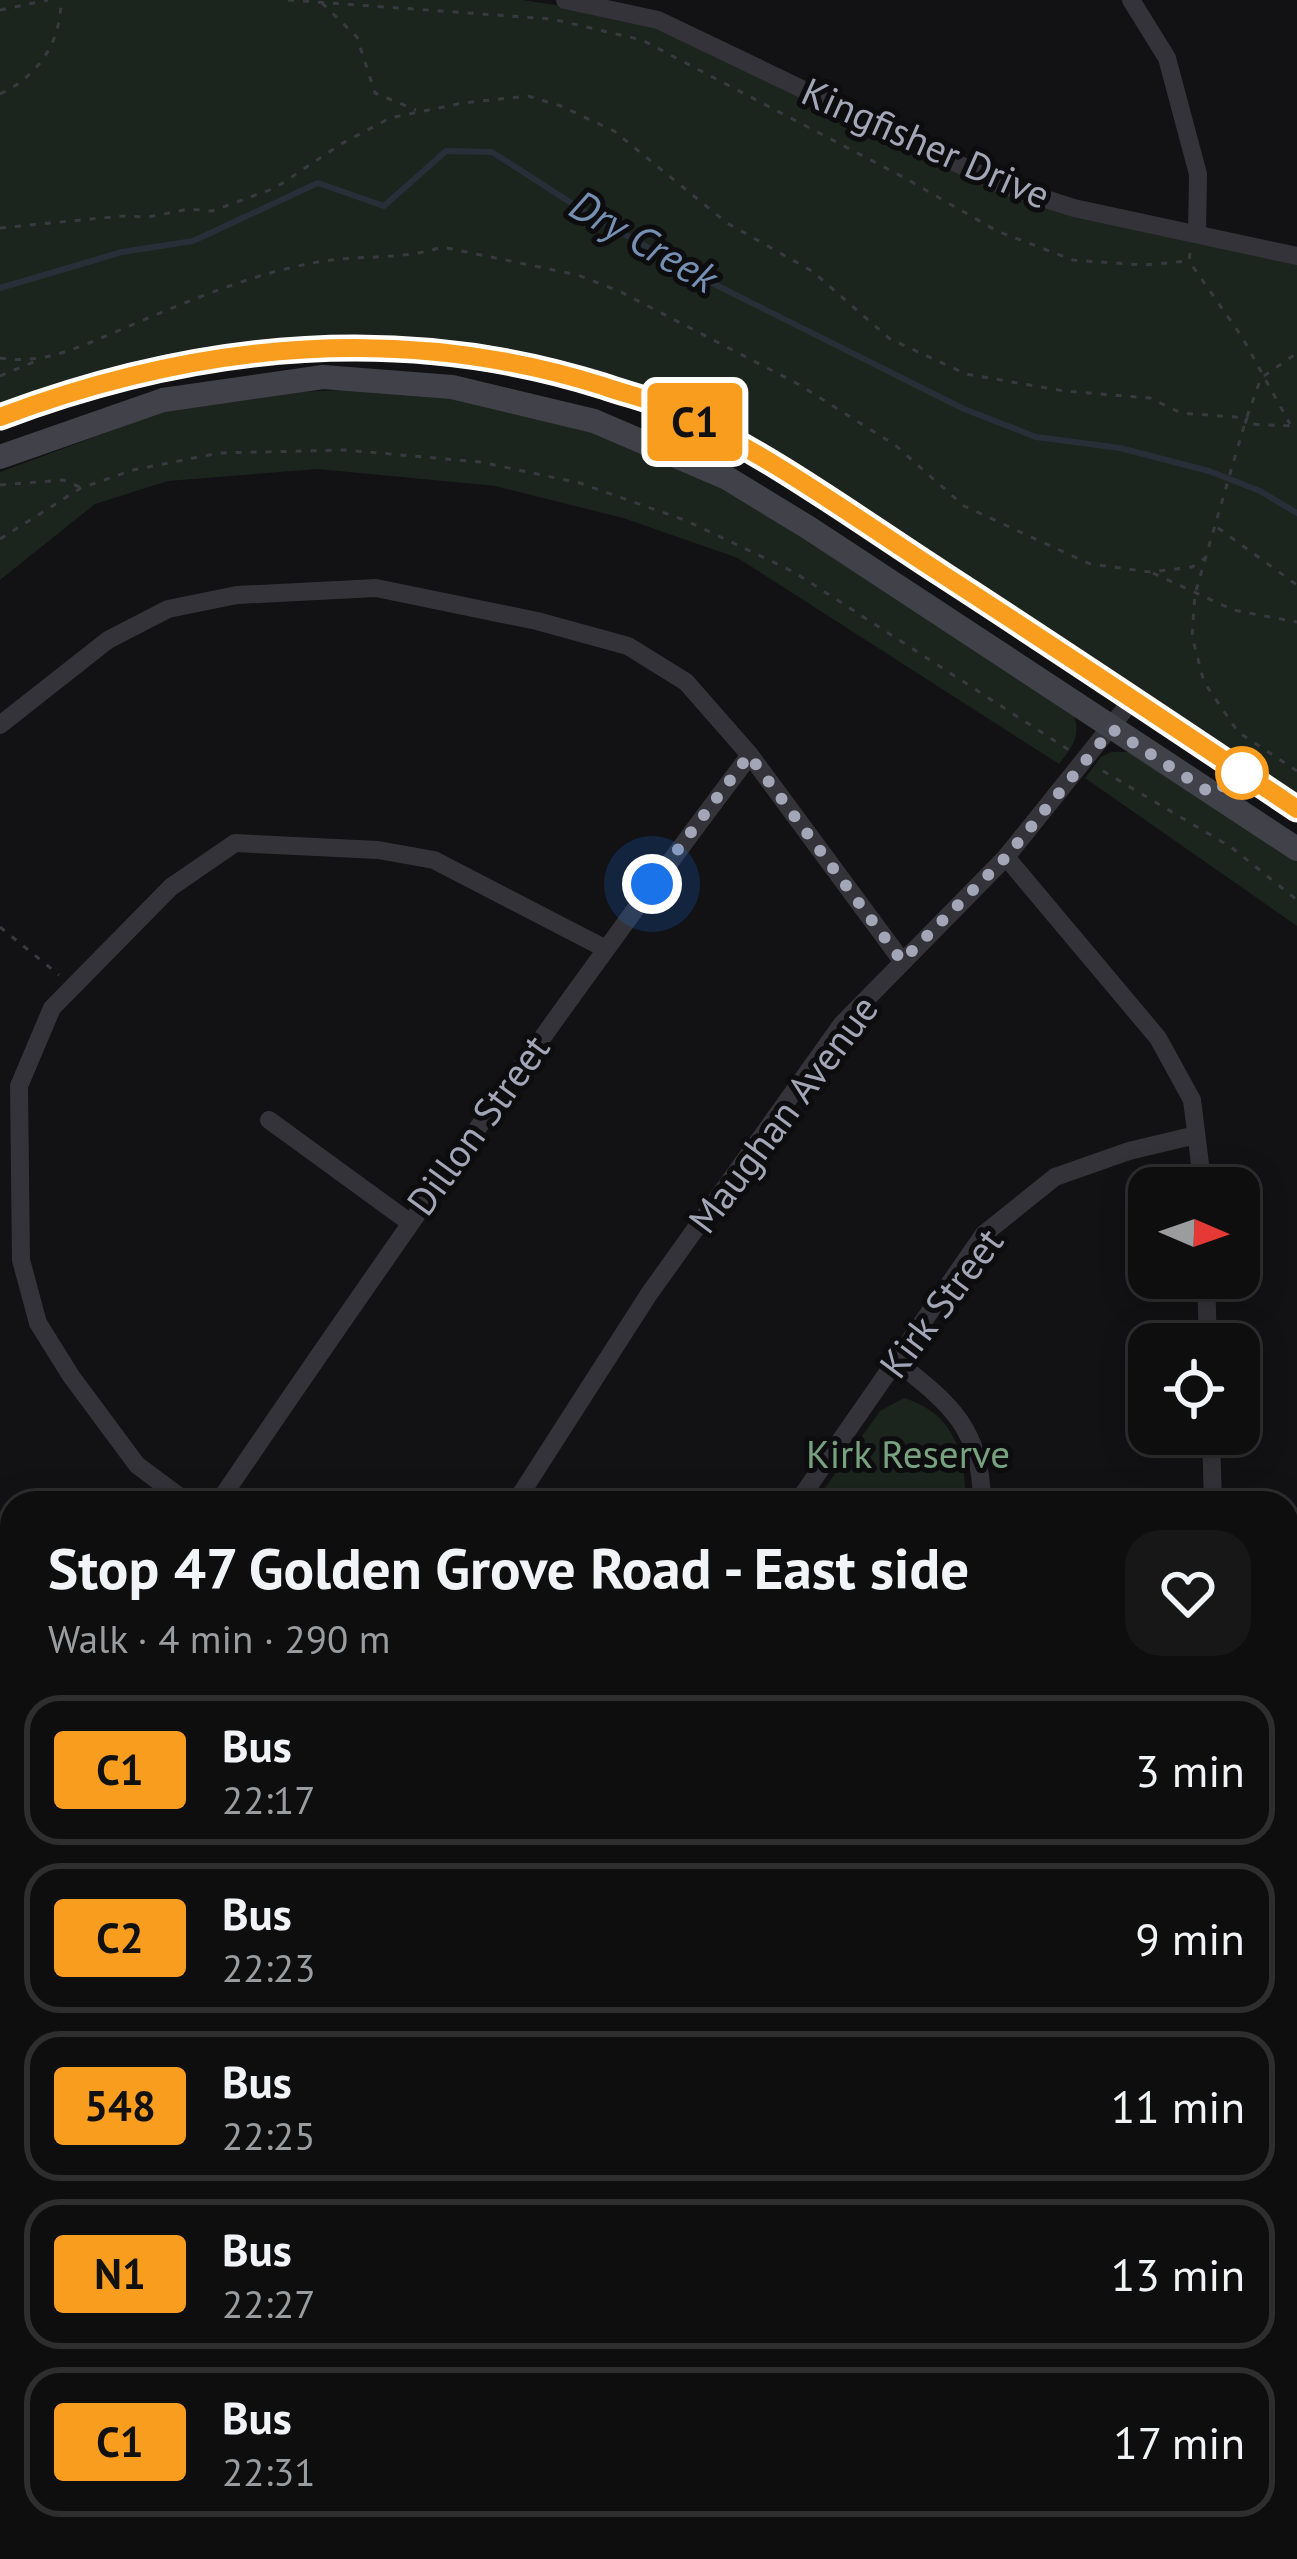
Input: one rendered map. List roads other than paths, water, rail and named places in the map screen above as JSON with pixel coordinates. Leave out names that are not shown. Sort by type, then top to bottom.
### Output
[{"type":"main road","points":[[0,417],[44,401],[248,352],[325,346],[430,348],[557,372],[670,408],[786,471],[1297,809]]},
{"type":"main road","points":[[0,457],[164,400],[323,377],[452,387],[594,421],[727,478],[1297,849]]},
{"type":"street","name":"Kingfisher Drive","points":[[565,0],[658,20],[1002,185],[1074,208],[1297,256]]},
{"type":"street","points":[[1130,0],[1167,58],[1198,174],[1197,235]]},
{"type":"street","points":[[0,725],[108,640],[167,609],[237,595],[376,588],[460,603],[628,646],[686,682],[749,755],[902,961]]},
{"type":"street","name":"Maughan Avenue","points":[[523,1491],[649,1294],[842,1024],[1006,857],[1133,699]]},
{"type":"street","name":"Dillon Street","points":[[226,1491],[409,1222],[604,948],[749,755]]},
{"type":"street","points":[[172,1491],[137,1465],[71,1376],[38,1323],[21,1260],[19,1086],[52,1008],[171,887],[235,843],[378,850],[434,860],[604,948]]},
{"type":"street","points":[[1006,857],[1158,1038],[1192,1100],[1200,1167]]},
{"type":"street","points":[[269,1120],[409,1222]]},
{"type":"street","name":"Kirk Street","points":[[805,1491],[984,1234],[1054,1177],[1129,1151],[1196,1135]]},
{"type":"street","points":[[896,1360],[952,1405],[973,1447],[980,1491]]},
{"type":"street","points":[[1212,1455],[1213,1491]]},
{"type":"waterway","name":"Dry Creek","points":[[0,288],[122,252],[193,241],[318,183],[384,206],[446,151],[492,152],[590,215],[708,281],[964,409],[1036,437],[1120,448],[1209,471],[1260,491],[1297,513]]},
{"type":"park label","name":"Kirk Reserve","points":[[908,1454]]}]
